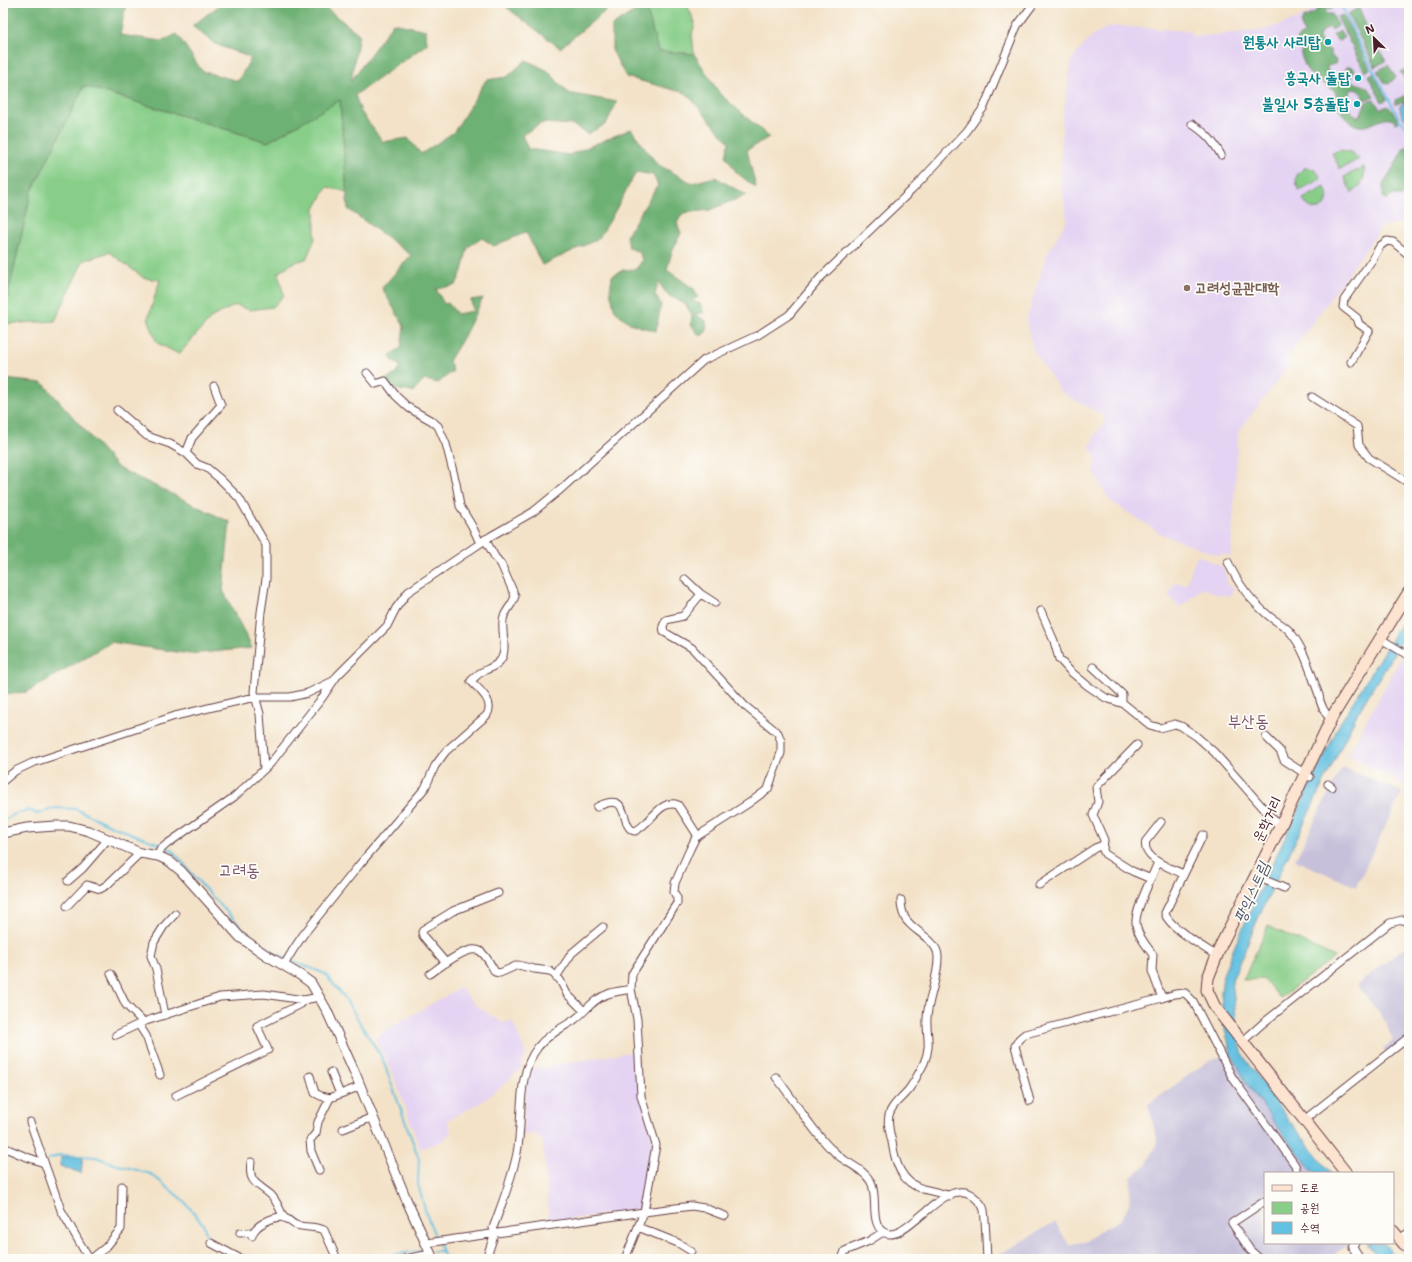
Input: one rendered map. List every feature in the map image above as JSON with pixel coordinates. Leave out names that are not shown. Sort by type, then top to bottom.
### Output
[{"type":"main road","name":"운학거리","points":[[1345,1172],[1215,1007],[1207,990],[1208,978],[1217,956],[1258,877],[1280,827],[1308,775],[1331,720],[1384,641],[1409,592]]},
{"type":"main road","points":[[1402,1240],[1409,1256]]},
{"type":"street","points":[[159,853],[167,844],[234,797],[270,764],[318,704],[337,676],[387,626],[396,608],[408,592],[482,541],[532,512],[560,490],[704,360],[758,335],[789,315],[821,277],[912,190],[967,132],[984,107],[1016,26],[1034,3]]},
{"type":"street","points":[[1192,124],[1202,130],[1213,141],[1221,155]]},
{"type":"street","points":[[1351,362],[1369,331],[1359,324],[1358,318],[1343,307],[1344,300],[1380,246],[1387,241],[1393,242],[1409,255]]},
{"type":"street","points":[[285,964],[303,935],[425,788],[435,766],[446,751],[487,715],[490,710],[489,701],[470,681],[480,673],[494,667],[501,660],[504,642],[504,616],[514,601],[515,596],[502,564],[482,541],[460,506],[446,444],[438,426],[409,408],[396,396],[385,381],[376,384],[368,373]]},
{"type":"street","points":[[186,453],[192,438],[221,404],[214,386]]},
{"type":"street","points":[[1312,397],[1357,426],[1359,445],[1369,458],[1409,483]]},
{"type":"street","points":[[117,410],[147,436],[170,444],[186,453],[197,464],[207,468],[220,479],[239,498],[266,545],[266,579],[259,627],[254,692],[260,714],[264,769]]},
{"type":"street","points":[[1228,562],[1244,589],[1269,616],[1282,624],[1290,632],[1297,642],[1319,695],[1324,712],[1331,720]]},
{"type":"street","points":[[685,579],[702,594],[716,603]]},
{"type":"street","points":[[625,1259],[644,1212],[656,1145],[641,1096],[637,1019],[632,989],[632,974],[678,903],[674,892],[675,882],[690,849],[698,836],[750,803],[768,789],[781,753],[781,741],[778,733],[745,706],[692,648],[664,632],[663,626],[666,620],[683,616],[702,594]]},
{"type":"street","points":[[1041,612],[1054,640],[1059,659],[1070,671],[1088,686],[1106,698],[1122,703],[1150,725],[1160,728],[1175,724],[1181,726],[1196,736],[1214,752],[1280,827]]},
{"type":"street","points":[[1384,641],[1409,656]]},
{"type":"street","points":[[1093,667],[1122,694],[1122,703]]},
{"type":"street","points":[[3,781],[15,771],[32,763],[175,716],[255,697],[290,696],[308,693],[334,680]]},
{"type":"street","points":[[1266,737],[1280,751],[1284,760],[1308,775]]},
{"type":"street","points":[[1137,745],[1096,787],[1098,802],[1094,815],[1104,840],[1103,845],[1105,854],[1132,871],[1151,879]]},
{"type":"street","points":[[597,807],[608,802],[614,802],[623,809],[627,825],[635,831],[640,829],[648,822],[659,809],[673,803],[678,805],[698,836]]},
{"type":"street","points":[[1161,822],[1145,845],[1149,856],[1183,874]]},
{"type":"street","points":[[3,833],[27,828],[69,826],[89,831],[140,853],[159,853],[181,872],[240,937],[266,955],[285,964],[311,983],[326,1009],[360,1086],[406,1199],[430,1250]]},
{"type":"street","points":[[1203,835],[1165,912],[1165,916],[1194,941],[1217,956]]},
{"type":"street","points":[[68,881],[83,868],[108,839]]},
{"type":"street","points":[[1039,885],[1095,848],[1103,845]]},
{"type":"street","points":[[67,906],[87,885],[100,889],[107,885],[140,853]]},
{"type":"street","points":[[1158,862],[1137,913],[1135,923],[1140,935],[1153,955],[1152,972],[1162,998]]},
{"type":"street","points":[[1258,877],[1282,887]]},
{"type":"street","points":[[446,963],[423,936],[422,932],[424,929],[453,910],[498,893]]},
{"type":"street","points":[[901,900],[902,912],[906,919],[934,946],[938,954],[937,974],[928,1006],[928,1051],[924,1064],[909,1088],[894,1105],[890,1112],[888,1117],[890,1133],[895,1160],[900,1172],[910,1183],[950,1196]]},
{"type":"street","points":[[165,1015],[156,969],[151,956],[154,942],[164,926],[175,914]]},
{"type":"street","points":[[1241,1040],[1390,923],[1402,920],[1409,921]]},
{"type":"street","points":[[556,977],[572,953],[603,927]]},
{"type":"street","points":[[430,974],[465,951],[475,949],[485,955],[496,972],[500,973],[518,965],[550,971],[560,980],[567,994],[584,1011]]},
{"type":"street","points":[[111,974],[126,1005],[141,1023],[160,1075]]},
{"type":"street","points":[[486,1259],[494,1233],[493,1228],[518,1152],[524,1080],[529,1062],[537,1047],[544,1039],[576,1019],[594,1001],[607,994],[632,989]]},
{"type":"street","points":[[116,1035],[141,1023],[220,997],[264,994],[304,1000],[319,997]]},
{"type":"street","points":[[1030,1101],[1015,1046],[1019,1038],[1025,1034],[1162,998],[1185,994],[1193,1000],[1232,1077],[1295,1165],[1297,1172]]},
{"type":"street","points":[[175,1096],[268,1050],[257,1026],[301,1004],[304,1000]]},
{"type":"street","points":[[1304,1120],[1409,1037]]},
{"type":"street","points":[[331,1072],[340,1094]]},
{"type":"street","points":[[310,1076],[315,1094],[330,1098],[360,1086]]},
{"type":"street","points":[[776,1077],[828,1145],[839,1157],[865,1174],[874,1191],[878,1227],[883,1232],[891,1234],[904,1230],[936,1202],[959,1192],[969,1193],[978,1200],[984,1209],[987,1259]]},
{"type":"street","points":[[319,1170],[309,1145],[310,1140],[316,1133],[318,1122],[330,1098]]},
{"type":"street","points":[[343,1129],[373,1117]]},
{"type":"street","points":[[30,1122],[61,1210],[90,1259],[106,1247],[121,1229],[122,1186]]},
{"type":"street","points":[[3,1148],[44,1163]]},
{"type":"street","points":[[251,1162],[250,1169],[254,1183],[271,1196],[276,1202],[284,1218],[295,1225],[324,1230],[338,1259]]},
{"type":"street","points":[[1260,1259],[1250,1250],[1232,1223],[1264,1202]]},
{"type":"street","points":[[404,1259],[430,1250],[442,1241],[644,1212],[692,1206],[704,1208],[725,1216]]},
{"type":"street","points":[[240,1233],[253,1234],[258,1226],[274,1218],[284,1218]]},
{"type":"street","points":[[638,1227],[678,1243],[691,1251]]},
{"type":"street","points":[[842,1259],[845,1251],[883,1232]]},
{"type":"street","points":[[1402,1240],[1409,1232]]},
{"type":"street","points":[[211,1243],[242,1259]]},
{"type":"street","points":[[1355,1244],[1353,1248],[1360,1259]]},
{"type":"shaded area","name":"고려성균관대학","points":[[1325,3],[1409,3],[1409,221],[1382,227],[1286,359],[1291,363],[1238,432],[1231,557],[1221,553],[1220,556],[1163,535],[1109,500],[1094,474],[1096,456],[1089,446],[1094,441],[1094,436],[1105,423],[1104,416],[1066,395],[1059,389],[1033,350],[1026,321],[1046,256],[1067,220],[1061,181],[1062,121],[1072,59],[1093,35],[1107,28],[1117,26],[1190,31],[1193,37],[1264,30],[1298,19]]},
{"type":"shaded area","points":[[1197,555],[1223,567],[1227,579],[1226,584],[1234,588],[1231,596],[1217,594],[1202,588],[1179,607],[1168,596],[1175,582],[1186,585]]},
{"type":"shaded area","points":[[1409,643],[1409,783],[1407,787],[1348,754]]},
{"type":"shaded area","points":[[1342,767],[1402,792],[1356,887],[1295,860]]},
{"type":"shaded area","points":[[1409,944],[1409,1042],[1389,1057],[1383,1048],[1393,1041],[1384,1019],[1357,985]]},
{"type":"shaded area","points":[[461,987],[475,1005],[503,1023],[512,1021],[526,1053],[520,1069],[502,1086],[480,1103],[447,1120],[451,1132],[443,1141],[420,1149],[392,1071],[375,1038]]},
{"type":"shaded area","points":[[636,1051],[653,1146],[641,1209],[549,1222],[543,1141],[534,1133],[523,1135],[526,1082],[531,1069]]},
{"type":"shaded area","points":[[1231,1052],[1247,1084],[1313,1172],[1264,1172],[1264,1244],[1350,1244],[1327,1259],[1002,1259],[1000,1254],[1055,1222],[1069,1245],[1087,1240],[1120,1220],[1129,1204],[1131,1177],[1145,1166],[1158,1143],[1148,1104],[1207,1062]]},
{"type":"green space","points":[[3,3],[126,3],[120,35],[162,41],[177,34],[202,71],[238,81],[251,58],[215,44],[192,26],[222,3],[319,3],[359,34],[351,81],[393,23],[426,30],[427,44],[355,95],[361,112],[383,142],[408,138],[421,154],[454,132],[486,80],[507,77],[526,60],[548,71],[568,93],[617,102],[606,124],[587,134],[573,125],[542,123],[522,135],[528,149],[569,155],[631,129],[657,164],[692,183],[715,177],[746,195],[710,210],[683,213],[677,223],[681,233],[672,251],[667,270],[694,289],[698,297],[691,301],[700,304],[704,313],[695,314],[706,321],[707,331],[701,336],[697,333],[691,324],[692,316],[686,305],[668,295],[658,282],[655,295],[661,304],[656,331],[630,323],[615,311],[610,291],[612,276],[623,270],[636,269],[642,261],[640,252],[629,248],[626,236],[658,185],[653,175],[637,172],[598,239],[542,265],[526,232],[494,246],[482,238],[468,247],[462,271],[456,285],[436,289],[444,304],[448,303],[457,314],[473,311],[471,300],[483,298],[463,338],[449,361],[453,371],[438,383],[425,380],[413,392],[394,389],[385,380],[396,374],[400,365],[393,362],[390,355],[401,348],[404,326],[382,288],[411,255],[348,209],[340,100],[268,142],[84,86],[31,193],[3,317]]},
{"type":"green space","points":[[501,3],[615,3],[560,48]]},
{"type":"green space","points":[[637,3],[645,3],[658,51],[694,54],[720,94],[769,137],[747,150],[756,188],[736,172],[726,156],[729,142],[686,93],[626,77],[612,50],[612,26],[640,7]]},
{"type":"green space","points":[[645,3],[683,3],[689,9],[695,23],[692,34],[694,54],[658,51]]},
{"type":"green space","points":[[1327,3],[1332,4],[1332,8],[1325,10],[1327,14],[1332,14],[1338,26],[1332,30],[1329,27],[1321,32],[1319,38],[1325,48],[1330,50],[1331,55],[1336,61],[1335,64],[1327,66],[1328,73],[1331,77],[1342,78],[1346,74],[1346,67],[1352,67],[1355,69],[1351,80],[1366,86],[1374,96],[1365,100],[1358,90],[1351,90],[1347,101],[1350,111],[1357,116],[1360,116],[1366,102],[1374,100],[1380,109],[1388,106],[1399,122],[1396,123],[1392,119],[1387,119],[1364,126],[1358,126],[1352,123],[1337,106],[1335,91],[1329,88],[1317,77],[1311,75],[1306,68],[1301,55],[1302,46],[1297,43],[1298,37],[1304,34],[1301,25],[1303,18],[1309,16]]},
{"type":"green space","points":[[1358,8],[1369,33],[1386,61],[1375,67],[1348,14]]},
{"type":"green space","points":[[1343,15],[1370,69],[1365,72],[1337,17]]},
{"type":"green space","points":[[1340,31],[1344,37],[1342,40],[1338,41],[1333,35]]},
{"type":"green space","points":[[1388,65],[1396,77],[1389,84],[1385,83],[1377,71]]},
{"type":"green space","points":[[1409,67],[1409,84],[1400,72]]},
{"type":"green space","points":[[1373,73],[1387,100],[1382,102],[1368,76]]},
{"type":"green space","points":[[84,86],[268,142],[340,99],[347,192],[327,187],[315,209],[315,239],[306,259],[292,263],[278,273],[284,295],[273,307],[249,310],[236,305],[212,317],[179,354],[157,343],[148,318],[160,280],[144,278],[109,252],[83,261],[55,321],[3,324],[3,317],[31,193]]},
{"type":"green space","points":[[1409,95],[1409,103],[1404,102],[1395,104],[1395,100]]},
{"type":"green space","points":[[1409,146],[1409,196],[1393,195],[1386,200],[1383,197],[1383,185],[1404,148]]},
{"type":"green space","points":[[1340,150],[1351,152],[1359,159],[1340,169],[1332,153]]},
{"type":"green space","points":[[1364,167],[1362,182],[1352,193],[1344,177]]},
{"type":"green space","points":[[1304,168],[1315,170],[1321,179],[1299,190],[1296,182],[1297,175]]},
{"type":"green space","points":[[1325,187],[1327,200],[1322,208],[1312,208],[1307,205],[1303,199]]},
{"type":"green space","points":[[3,379],[43,383],[118,468],[230,522],[223,590],[252,648],[190,654],[111,642],[27,692],[3,694]]},
{"type":"green space","points":[[1268,926],[1335,957],[1280,998],[1263,979],[1243,980]]},
{"type":"water","points":[[1404,103],[1409,106],[1409,122],[1402,116],[1400,106]]},
{"type":"water","points":[[1409,610],[1409,628],[1356,716],[1260,914],[1232,980],[1237,1027],[1243,1055],[1284,1114],[1330,1172],[1313,1172],[1247,1084],[1231,1052],[1225,1030],[1221,993],[1223,975],[1229,959],[1257,896],[1339,725]]},
{"type":"water","points":[[61,1157],[83,1157],[81,1173],[60,1166]]},
{"type":"water","points":[[1368,1244],[1385,1244],[1396,1259],[1379,1259]]},
{"type":"waterway","points":[[1337,3],[1341,5],[1359,43],[1400,120],[1407,127]]},
{"type":"waterway","points":[[3,821],[17,813],[29,810],[37,814],[56,808],[76,809],[112,826],[162,845]]},
{"type":"waterway","points":[[166,847],[172,850],[205,889],[242,928],[279,955],[325,974],[344,997],[382,1058],[419,1159],[418,1184],[426,1213],[436,1239]]},
{"type":"waterway","points":[[49,1159],[60,1155],[96,1157],[111,1163],[151,1174],[184,1201],[203,1224],[210,1241]]},
{"type":"waterway","points":[[438,1243],[446,1259]]},
{"type":"waterway","points":[[375,1259],[410,1252],[427,1251]]},
{"type":"waterway","points":[[433,1251],[442,1251]]},
{"type":"place","name":"원통사 사리탑","points":[[1328,42]]},
{"type":"place","name":"흥국사 돌탑","points":[[1358,78]]},
{"type":"place","name":"불일사 5층돌탑","points":[[1357,104]]},
{"type":"place","name":"고려성균관대학","points":[[1187,288]]},
{"type":"district","name":"부산동","points":[[1248,721]]},
{"type":"district","name":"고려동","points":[[239,870]]},
{"type":"water label","name":"팡익스트림","points":[[1251,892]]}]
